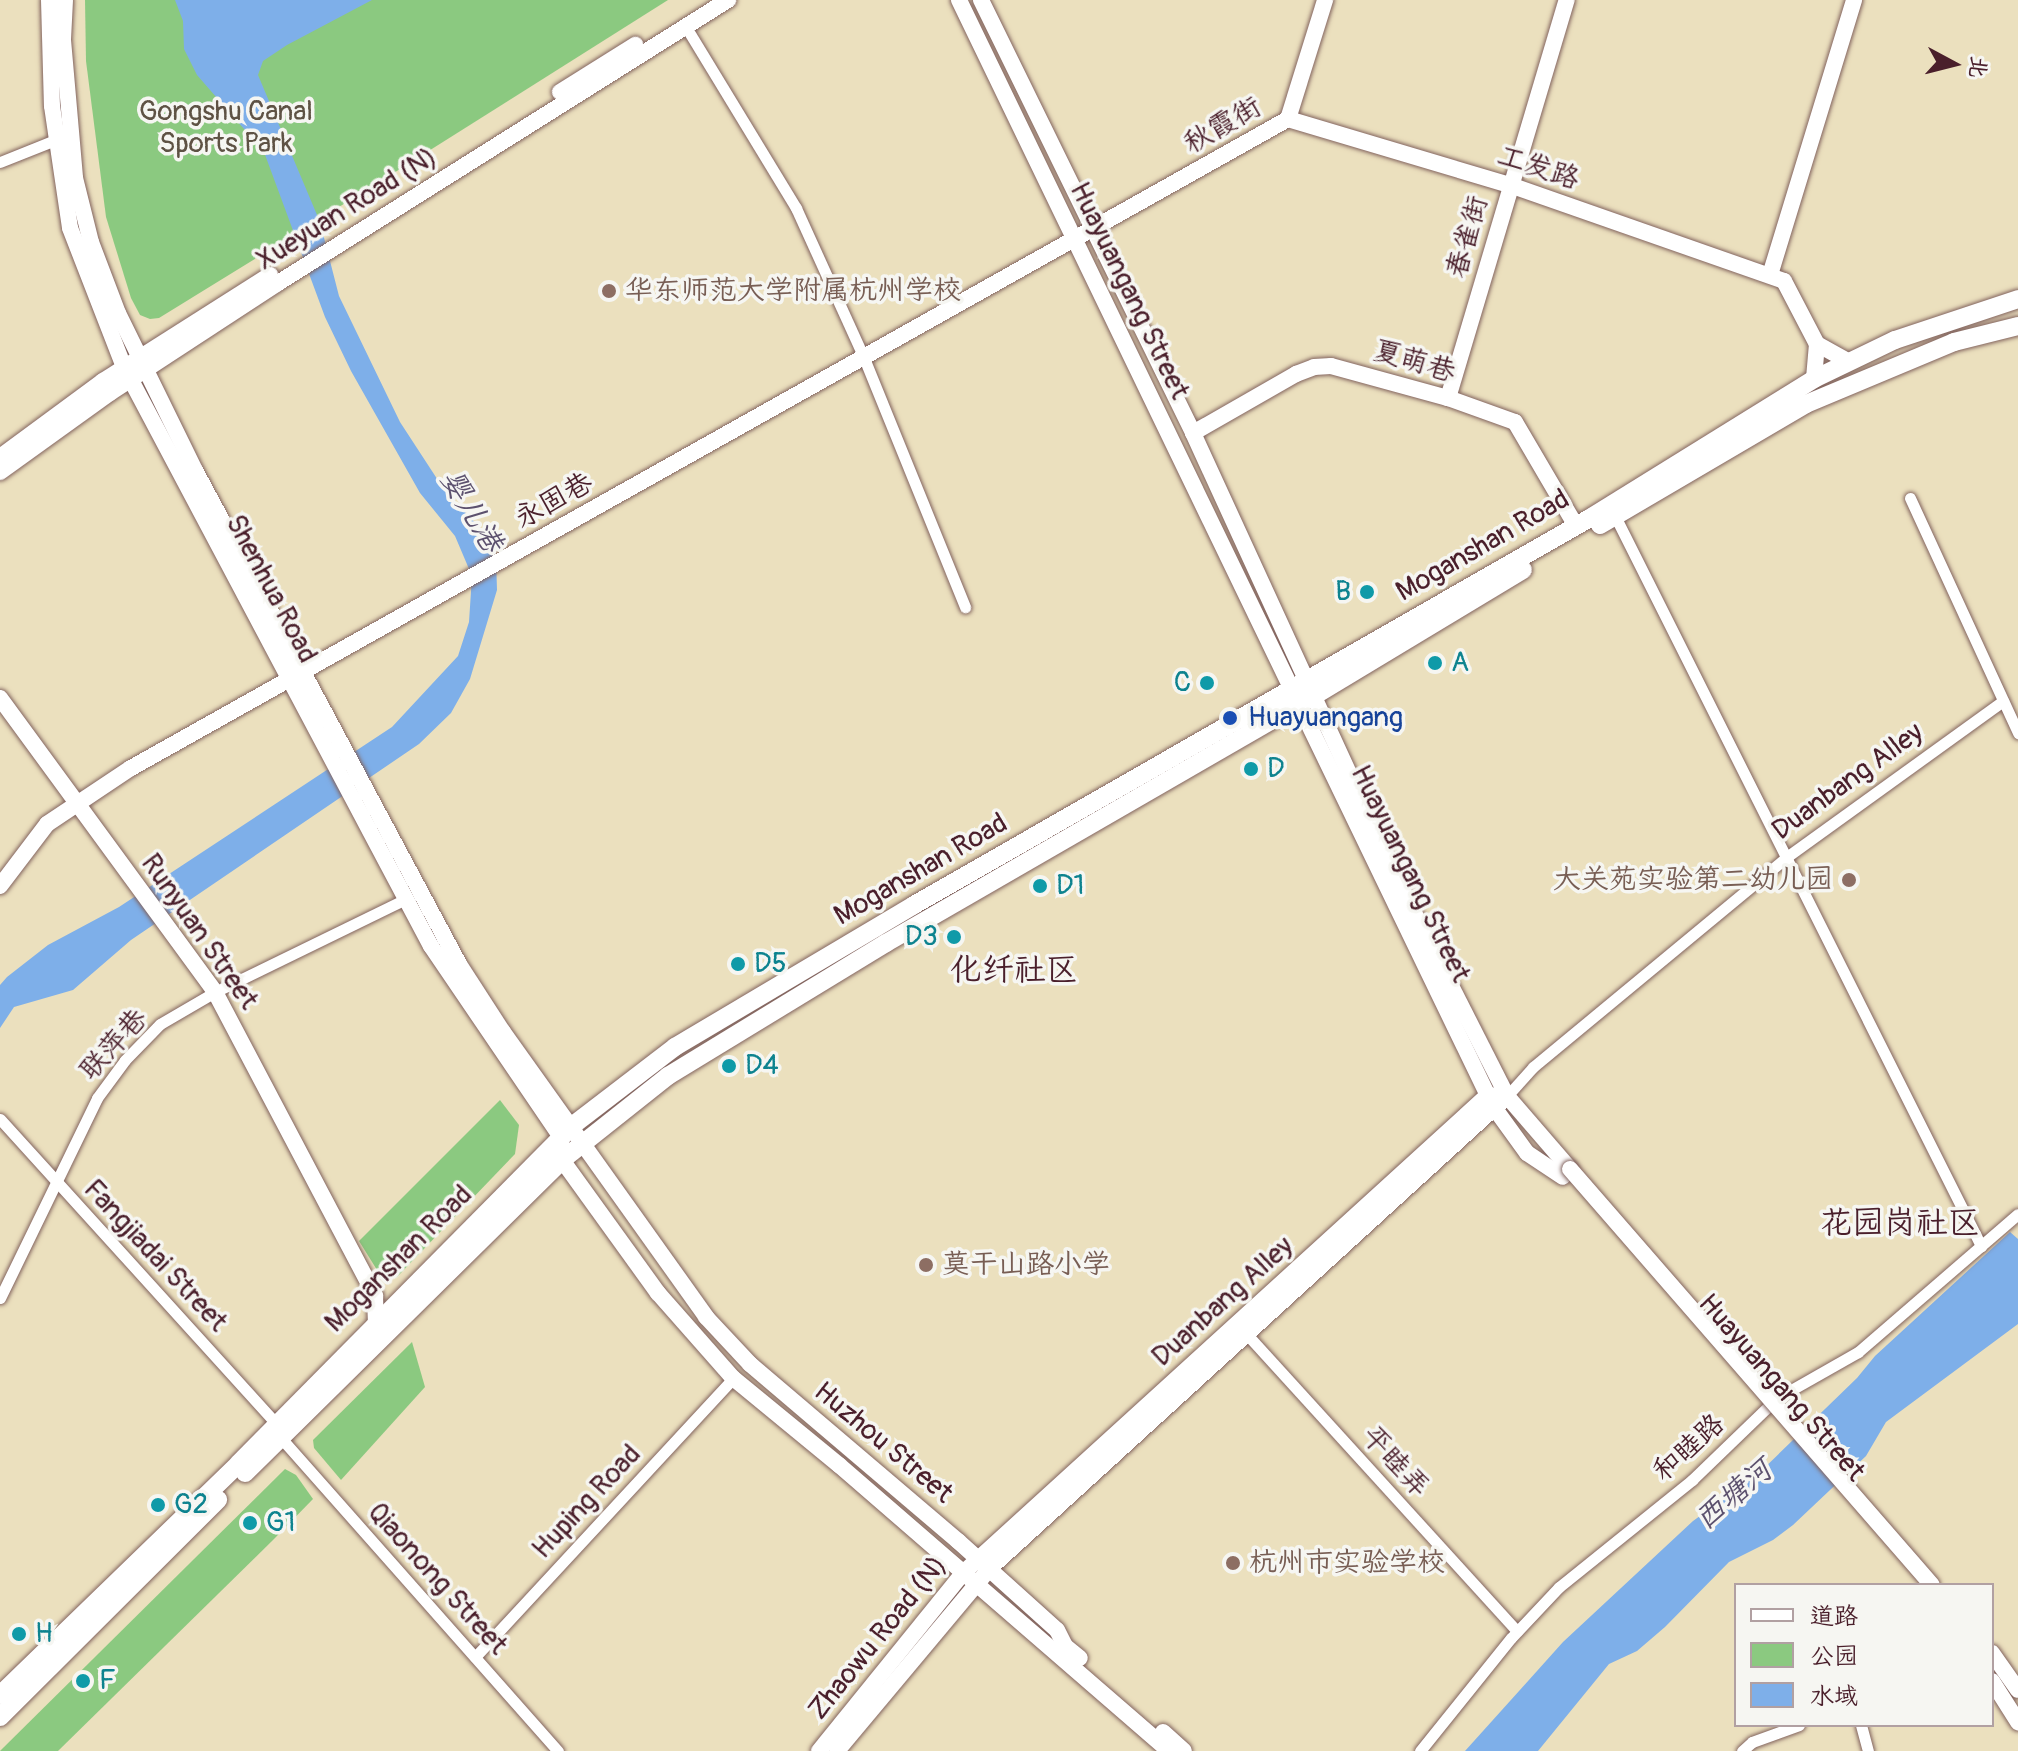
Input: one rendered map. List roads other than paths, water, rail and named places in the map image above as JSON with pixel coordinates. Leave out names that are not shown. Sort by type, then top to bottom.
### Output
[{"type":"main road","name":"Moganshan Road","points":[[0,1695],[562,1160],[668,1076],[724,1039],[1302,692],[1814,379],[1895,340],[2018,299]]},
{"type":"main road","name":"Moganshan Road","points":[[0,1717],[279,1430],[376,1321],[566,1132],[695,1033],[1615,516],[1806,404],[1954,342],[2018,326]]},
{"type":"street","name":"Shenhua Road","points":[[49,0],[55,140],[70,228],[134,369],[362,797],[459,964],[566,1132]]},
{"type":"street","name":"Shenhua Road","points":[[65,0],[67,106],[82,210],[134,369]]},
{"type":"street","name":"Xueyuan Road (N)","points":[[0,472],[134,369],[278,283],[334,242],[708,0]]},
{"type":"street","name":"Xueyuan Road (N)","points":[[0,457],[296,259],[334,242],[728,0]]},
{"type":"street","name":"Huayuangang Street","points":[[959,0],[1076,241],[1507,1096],[1566,1173],[1918,1583]]},
{"type":"street","name":"Huayuangang Street","points":[[981,0],[1193,433],[1302,692],[1492,1102],[1527,1153],[1566,1173],[1930,1583]]},
{"type":"street","name":"秋霞街","points":[[1076,241],[1288,119],[1325,0]]},
{"type":"street","name":"春雀街","points":[[1448,398],[1567,0]]},
{"type":"street","points":[[1770,275],[1854,0]]},
{"type":"street","points":[[686,27],[796,208],[864,358],[965,607]]},
{"type":"street","name":"工发路","points":[[1288,119],[1510,185],[1770,275],[1784,281],[1817,344]]},
{"type":"street","points":[[0,162],[55,140]]},
{"type":"street","name":"永固巷","points":[[0,886],[47,824],[131,768],[1076,241]]},
{"type":"street","points":[[1814,379],[1817,344],[1849,362]]},
{"type":"street","name":"夏萌巷","points":[[1193,433],[1314,367],[1331,366],[1448,398],[1515,422],[1576,526]]},
{"type":"street","points":[[1910,498],[2018,733]]},
{"type":"street","points":[[1615,516],[1981,1246]]},
{"type":"street","name":"Runyuan Street","points":[[0,698],[215,992],[375,1296],[376,1321]]},
{"type":"street","name":"Duanbang Alley","points":[[1507,1096],[1533,1067],[1788,856],[2003,701]]},
{"type":"street","name":"Shenhua Road","points":[[362,797],[406,899],[460,993],[566,1132],[583,1143]]},
{"type":"street","name":"联萍巷","points":[[0,1298],[97,1098],[125,1060],[160,1024],[215,992],[406,899]]},
{"type":"street","points":[[1492,1102],[1507,1096]]},
{"type":"street","name":"Duanbang Alley","points":[[984,1564],[1492,1102]]},
{"type":"street","name":"Fangjiadai Street","points":[[0,1119],[279,1430]]},
{"type":"street","points":[[562,1160],[566,1132]]},
{"type":"street","name":"Huzhou Street","points":[[583,1143],[668,1268],[724,1336],[850,1452],[984,1564],[1169,1751]]},
{"type":"street","name":"Huzhou Street","points":[[562,1160],[658,1293],[733,1378],[970,1578],[1184,1751]]},
{"type":"street","name":"和睦路","points":[[1420,1751],[1517,1631],[1559,1587],[1692,1480],[1777,1398],[1858,1352],[2018,1214]]},
{"type":"street","points":[[375,1296],[398,1299]]},
{"type":"street","name":"平睦弄","points":[[1243,1330],[1517,1631]]},
{"type":"street","name":"Huping Road","points":[[475,1657],[733,1378]]},
{"type":"street","name":"Qiaonong Street","points":[[279,1430],[558,1751]]},
{"type":"street","name":"Zhaowu Road (N)","points":[[819,1751],[984,1564]]},
{"type":"street","name":"Zhaowu Road (N)","points":[[837,1751],[970,1578]]},
{"type":"street","points":[[1994,1656],[2018,1690]]},
{"type":"street","points":[[1994,1684],[2018,1722]]},
{"type":"street","points":[[1742,1751],[1752,1742],[1793,1727]]},
{"type":"street","points":[[1862,1727],[1868,1751]]},
{"type":"water","points":[[175,0],[372,0],[287,45],[263,61],[258,75],[320,222],[339,296],[400,422],[445,491],[485,533],[496,558],[497,590],[470,679],[451,713],[419,744],[131,940],[73,990],[14,1007],[0,1028],[0,985],[7,977],[48,945],[119,907],[392,727],[458,656],[469,622],[472,576],[455,536],[420,493],[351,371],[325,317],[264,152],[197,75],[184,49],[183,21]]},
{"type":"water","name":"西塘河","points":[[2010,1232],[2018,1239],[2018,1324],[1886,1422],[1866,1456],[1793,1525],[1773,1540],[1729,1562],[1637,1651],[1609,1664],[1538,1751],[1465,1751],[1563,1642],[1693,1521],[1758,1474],[1857,1378],[1875,1356]]},
{"type":"place","name":"华东师范大学附属杭州学校","points":[[609,291]]},
{"type":"place","name":"B","points":[[1367,592]]},
{"type":"place","name":"A","points":[[1435,663]]},
{"type":"place","name":"C","points":[[1207,683]]},
{"type":"place","name":"Huayuangang","points":[[1230,718]]},
{"type":"place","name":"D","points":[[1251,769]]},
{"type":"place","name":"大关苑实验第二幼儿园","points":[[1849,880]]},
{"type":"place","name":"D1","points":[[1040,886]]},
{"type":"place","name":"D3","points":[[954,937]]},
{"type":"place","name":"D5","points":[[738,964]]},
{"type":"place","name":"D4","points":[[729,1066]]},
{"type":"place","name":"莫干山路小学","points":[[926,1265]]},
{"type":"place","name":"G2","points":[[158,1505]]},
{"type":"place","name":"G1","points":[[250,1523]]},
{"type":"place","name":"杭州市实验学校","points":[[1233,1563]]},
{"type":"place","name":"H","points":[[19,1634]]},
{"type":"place","name":"F","points":[[83,1681]]},
{"type":"district","name":"化纤社区","points":[[1014,970]]},
{"type":"district","name":"花园岗社区","points":[[1900,1223]]},
{"type":"park label","name":"Gongshu Canal Sports Park","points":[[226,128]]},
{"type":"water label","name":"婴儿港","points":[[471,511]]}]
